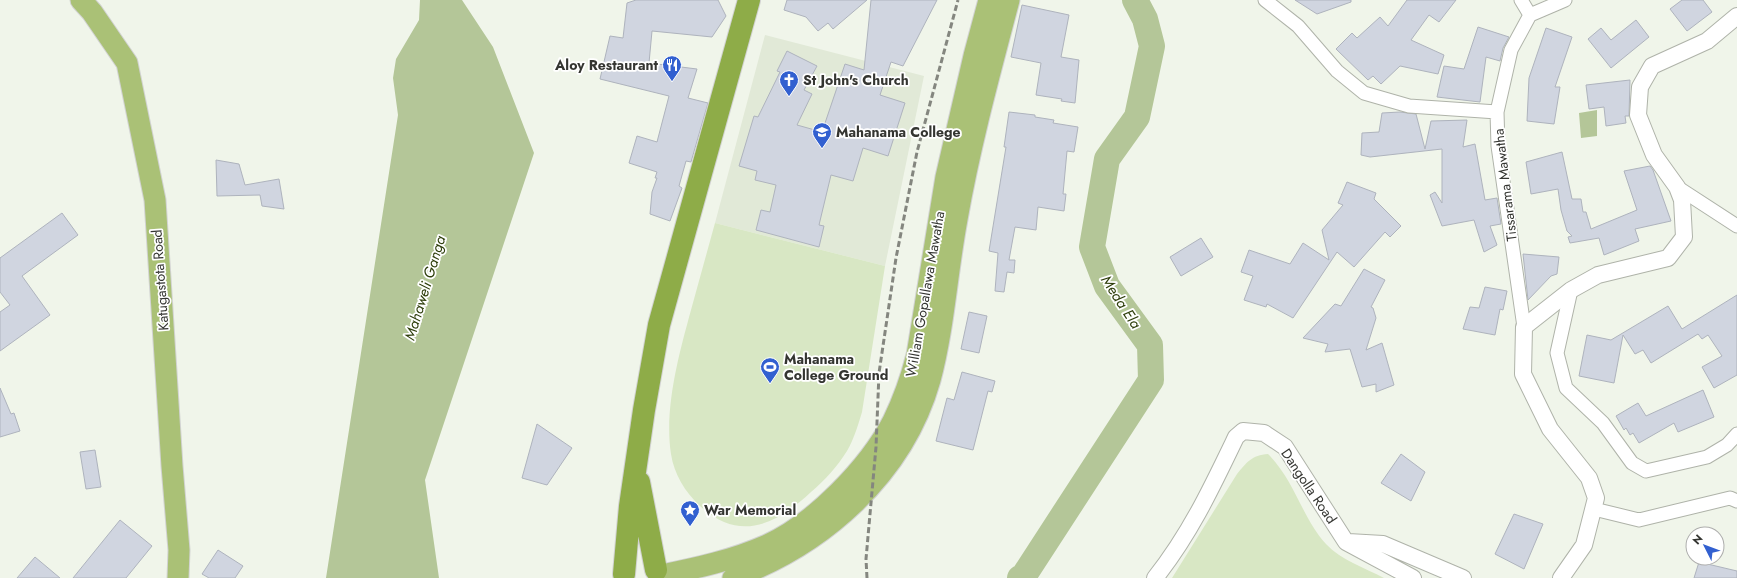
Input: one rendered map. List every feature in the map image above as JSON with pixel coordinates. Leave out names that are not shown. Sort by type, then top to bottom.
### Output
[{"type":"highway","points":[[622,576],[630,506],[645,403],[660,325],[749,0]]},
{"type":"highway","points":[[636,467],[660,574]]},
{"type":"highway","points":[[622,576],[631,569],[639,566],[648,567],[660,574]]},
{"type":"main road","name":"Katugastota Road","points":[[82,0],[127,63],[155,200],[172,466],[180,550],[178,578]]},
{"type":"main road","name":"William Gopallawa Mawatha","points":[[660,574],[694,569],[743,555],[768,545],[792,531],[819,511],[843,487],[876,447],[892,422],[911,380],[917,355],[946,177],[974,56],[989,0]]},
{"type":"main road","name":"William Gopallawa Mawatha","points":[[733,578],[774,561],[810,540],[834,523],[873,483],[901,444],[914,422],[929,382],[937,351],[957,217],[986,87],[1009,0]]},
{"type":"street","points":[[1265,0],[1298,26],[1337,71],[1364,93],[1409,106],[1497,112]]},
{"type":"street","points":[[1521,0],[1530,15],[1565,0]]},
{"type":"street","name":"Tissarama Mawatha","points":[[1524,327],[1498,146],[1497,112],[1511,50],[1530,15]]},
{"type":"street","points":[[1561,578],[1584,546],[1596,498],[1589,478],[1550,429],[1524,374],[1524,327],[1571,290],[1598,276],[1668,258],[1684,237],[1682,200],[1677,187],[1654,155],[1638,114],[1640,87],[1652,66],[1707,41],[1737,16]]},
{"type":"street","points":[[1677,187],[1737,226]]},
{"type":"street","points":[[1571,290],[1557,353],[1566,388],[1603,423],[1632,463],[1646,471],[1707,457],[1727,446],[1737,434]]},
{"type":"street","name":"Dangolla Road","points":[[1155,578],[1168,562],[1205,502],[1236,437],[1243,431],[1264,433],[1285,447],[1346,542]]},
{"type":"street","points":[[1594,509],[1639,520],[1730,498],[1737,501]]},
{"type":"street","points":[[1346,542],[1413,578]]},
{"type":"street","points":[[1346,542],[1383,544],[1463,578]]},
{"type":"shaded area","name":"Mahanama College","points":[[765,35],[924,76],[885,266],[715,223]]},
{"type":"shaded area","name":"Mahanama College Ground","points":[[715,223],[885,266],[862,412],[856,432],[843,457],[816,487],[785,513],[758,525],[744,526],[729,524],[715,517],[700,506],[681,482],[672,461],[671,454],[669,418],[674,381],[686,327]]},
{"type":"shaded area","points":[[1268,454],[1285,476],[1311,523],[1326,544],[1339,555],[1384,578],[1172,578],[1237,474],[1254,458]]},
{"type":"water","name":"Mahaweli Ganga","points":[[420,0],[462,0],[493,47],[534,153],[425,480],[439,578],[326,578],[398,115],[393,78],[396,59],[419,20]]},
{"type":"water","points":[[1597,110],[1597,136],[1581,138],[1579,113]]},
{"type":"building","points":[[636,0],[718,0],[726,16],[712,37],[652,31],[649,63],[697,69],[688,98],[708,103],[691,162],[686,161],[679,186],[682,188],[670,221],[650,214],[652,192],[657,178],[655,178],[657,172],[629,163],[637,136],[657,142],[669,96],[600,79],[610,36],[623,38],[627,3]]},
{"type":"building","points":[[787,0],[867,0],[833,29],[828,23],[818,31],[806,17],[784,10]]},
{"type":"building","points":[[871,0],[937,0],[903,66],[891,62],[880,95],[905,103],[888,156],[863,148],[853,181],[831,175],[819,225],[824,226],[819,247],[756,230],[761,210],[770,212],[776,185],[755,180],[757,171],[739,166],[754,116],[758,117],[780,72],[777,71],[787,51],[817,66],[804,90],[812,94],[797,125],[822,132],[845,64],[864,70]]},
{"type":"building","points":[[1295,0],[1351,0],[1351,2],[1317,14]]},
{"type":"building","points":[[1407,0],[1456,0],[1439,22],[1429,15],[1411,40],[1444,55],[1438,74],[1400,66],[1381,84],[1373,76],[1368,80],[1336,49],[1352,33],[1357,38],[1380,17],[1388,26]]},
{"type":"building","points":[[1682,0],[1703,0],[1712,12],[1687,31],[1670,9]]},
{"type":"building","points":[[1022,5],[1069,15],[1061,57],[1079,60],[1075,103],[1061,101],[1062,99],[1036,95],[1041,63],[1011,57]]},
{"type":"building","points":[[1636,20],[1649,37],[1611,68],[1588,39],[1601,28],[1611,40]]},
{"type":"building","points":[[1478,27],[1509,37],[1503,48],[1500,61],[1486,57],[1480,102],[1437,97],[1444,66],[1464,69]]},
{"type":"building","points":[[1546,28],[1572,37],[1555,87],[1560,87],[1554,124],[1527,121],[1529,78]]},
{"type":"building","points":[[1630,80],[1629,116],[1625,116],[1626,123],[1606,126],[1604,107],[1589,109],[1586,85]]},
{"type":"building","points":[[1009,112],[1035,115],[1035,117],[1054,120],[1053,123],[1078,127],[1074,152],[1067,151],[1063,194],[1066,194],[1064,211],[1038,207],[1036,230],[1015,227],[1009,260],[1015,260],[1014,273],[1007,272],[1004,292],[995,291],[998,253],[989,251],[1006,147],[1004,147]]},
{"type":"building","points":[[1400,112],[1416,114],[1425,149],[1431,121],[1467,120],[1463,147],[1475,144],[1485,200],[1497,198],[1501,224],[1490,226],[1497,245],[1484,252],[1474,220],[1442,226],[1430,195],[1435,192],[1442,203],[1442,149],[1370,157],[1361,155],[1362,133],[1379,132],[1382,113]]},
{"type":"building","points":[[1562,152],[1572,199],[1581,199],[1583,212],[1586,212],[1591,229],[1637,210],[1624,171],[1650,166],[1653,170],[1671,221],[1635,229],[1639,241],[1604,255],[1599,238],[1570,243],[1568,237],[1572,236],[1567,231],[1561,210],[1558,189],[1531,194],[1526,162]]},
{"type":"building","points":[[216,160],[239,164],[245,185],[279,179],[284,209],[262,206],[260,195],[217,196]]},
{"type":"building","points":[[1347,182],[1376,193],[1374,199],[1401,226],[1390,237],[1385,232],[1354,267],[1337,252],[1293,318],[1267,304],[1266,307],[1244,300],[1253,276],[1241,272],[1249,250],[1290,264],[1303,243],[1329,260],[1322,230],[1343,205],[1338,203]]},
{"type":"building","points":[[62,213],[78,235],[22,276],[50,315],[0,351],[0,312],[10,305],[0,292],[0,258]]},
{"type":"building","points":[[1201,238],[1213,257],[1181,276],[1170,257]]},
{"type":"building","points":[[1523,254],[1559,257],[1557,274],[1551,276],[1528,300]]},
{"type":"building","points":[[1364,269],[1385,280],[1371,307],[1373,308],[1376,318],[1366,350],[1382,343],[1394,385],[1376,392],[1376,384],[1362,387],[1350,349],[1325,352],[1328,344],[1303,338],[1335,304],[1341,306]]},
{"type":"building","points":[[1485,287],[1507,291],[1503,310],[1500,309],[1495,335],[1463,329],[1470,307],[1479,308]]},
{"type":"building","points":[[1737,295],[1737,375],[1714,388],[1702,367],[1722,356],[1708,335],[1702,339],[1698,334],[1651,363],[1643,350],[1635,354],[1623,335],[1614,383],[1579,376],[1587,335],[1611,340],[1668,306],[1682,329]]},
{"type":"building","points":[[969,312],[987,316],[979,353],[961,349]]},
{"type":"building","points":[[962,372],[995,381],[992,392],[988,391],[973,450],[936,441],[947,398],[954,400]]},
{"type":"building","points":[[0,388],[11,414],[14,413],[20,431],[0,437]]},
{"type":"building","points":[[1703,390],[1714,417],[1678,432],[1674,423],[1639,443],[1633,433],[1630,435],[1626,428],[1624,430],[1616,416],[1638,403],[1646,416]]},
{"type":"building","points":[[537,424],[572,448],[547,485],[522,478]]},
{"type":"building","points":[[95,450],[101,487],[86,489],[80,452]]},
{"type":"building","points":[[1401,454],[1425,472],[1411,501],[1381,483]]},
{"type":"building","points":[[1514,514],[1543,524],[1524,569],[1495,554]]},
{"type":"building","points":[[120,520],[152,546],[126,578],[73,578]]},
{"type":"building","points":[[218,550],[243,566],[235,578],[209,578],[202,574]]},
{"type":"building","points":[[35,557],[60,578],[17,578]]},
{"type":"building","points":[[1698,566],[1716,566],[1737,571],[1737,578],[1694,578]]},
{"type":"waterway","name":"Meda Ela","points":[[1020,578],[1023,577],[1151,380],[1150,345],[1107,286],[1092,247],[1107,159],[1137,117],[1152,46],[1145,19],[1135,0]]},
{"type":"railway","points":[[867,578],[866,559],[876,447],[879,373],[896,258],[917,152],[958,0]]},
{"type":"place","name":"Aloy Restaurant","points":[[672,82]]},
{"type":"place","name":"St John's Church","points":[[789,97]]},
{"type":"place","name":"Mahanama College","points":[[822,149]]},
{"type":"place","name":"Mahanama College Ground","points":[[770,384]]},
{"type":"place","name":"War Memorial","points":[[690,527]]}]
